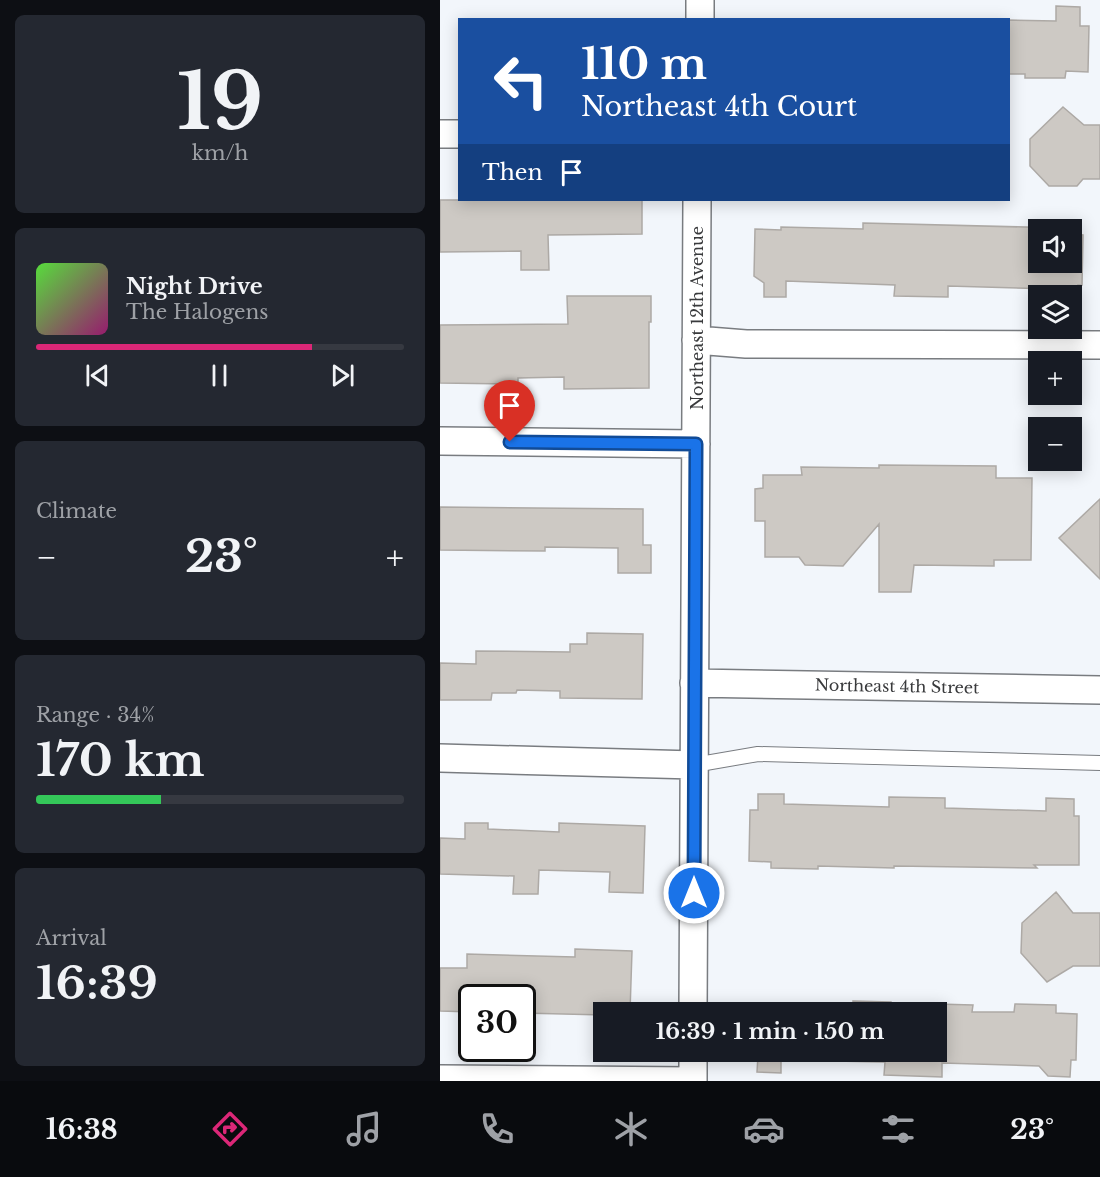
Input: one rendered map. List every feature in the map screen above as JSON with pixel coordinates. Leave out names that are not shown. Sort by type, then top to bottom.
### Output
[{"type":"street","points":[[700,0],[700,18]]},
{"type":"street","points":[[440,134],[458,134]]},
{"type":"street","name":"Northeast 12th Avenue","points":[[693,1002],[697,201]]},
{"type":"street","points":[[696,340],[746,344],[1100,345]]},
{"type":"street","points":[[440,441],[696,444]]},
{"type":"street","name":"Northeast 4th Street","points":[[694,683],[1100,690]]},
{"type":"street","points":[[440,758],[694,765]]},
{"type":"street","points":[[440,1079],[693,1081],[693,1062]]},
{"type":"lane","points":[[694,765],[758,754],[1100,763]]},
{"type":"building","points":[[1056,6],[1080,7],[1080,26],[1089,26],[1088,72],[1066,71],[1065,78],[1025,78],[1025,74],[1010,74],[1010,20],[1056,21]]},
{"type":"building","points":[[1063,107],[1084,125],[1100,125],[1100,179],[1083,179],[1077,186],[1049,186],[1030,166],[1030,139]]},
{"type":"building","points":[[440,200],[642,201],[642,234],[548,235],[549,270],[521,270],[521,251],[440,252]]},
{"type":"building","points":[[863,223],[1028,227],[1028,273],[1082,273],[1083,235],[1082,285],[1028,285],[1028,288],[948,286],[948,297],[894,296],[895,285],[786,281],[786,297],[764,297],[764,283],[754,276],[755,229],[781,230],[781,227],[863,229]]},
{"type":"building","points":[[567,296],[651,296],[649,388],[564,389],[564,377],[518,378],[518,384],[440,383],[440,325],[568,324]]},
{"type":"building","points":[[879,465],[996,466],[996,478],[1032,478],[1031,560],[994,560],[994,566],[914,565],[911,592],[879,592],[879,524],[843,566],[805,565],[799,557],[765,557],[765,521],[755,521],[755,489],[763,488],[763,475],[802,475],[801,467],[879,468]]},
{"type":"building","points":[[1100,499],[1100,579],[1059,538]]},
{"type":"building","points":[[440,507],[643,509],[643,545],[651,545],[651,573],[618,573],[618,548],[545,547],[545,551],[440,550]]},
{"type":"building","points":[[587,633],[643,634],[642,699],[560,698],[560,691],[517,690],[516,693],[492,693],[491,700],[440,700],[440,663],[476,664],[476,651],[570,652],[570,644],[587,644]]},
{"type":"building","points":[[758,794],[784,794],[784,804],[889,807],[889,797],[945,798],[945,808],[1046,811],[1046,798],[1074,799],[1074,816],[1079,816],[1079,865],[1034,865],[1037,868],[818,866],[818,869],[771,868],[771,862],[749,861],[750,810],[758,810]]},
{"type":"building","points":[[465,823],[488,823],[488,829],[559,832],[559,823],[645,826],[643,893],[609,892],[610,872],[539,870],[538,894],[513,894],[514,876],[440,874],[440,838],[465,839]]},
{"type":"building","points":[[1056,892],[1073,913],[1100,913],[1100,966],[1073,966],[1047,982],[1021,953],[1022,923]]},
{"type":"building","points":[[575,949],[632,951],[630,1002],[593,1002],[593,1015],[536,1013],[536,984],[458,984],[458,1012],[440,1011],[440,968],[467,968],[467,954],[575,957]]},
{"type":"building","points":[[947,1004],[973,1005],[972,1012],[1014,1012],[1015,1004],[1056,1005],[1056,1013],[1077,1014],[1076,1060],[1071,1060],[1070,1077],[1048,1076],[1039,1066],[942,1063],[942,1077],[884,1075],[885,1062],[947,1062]]},
{"type":"building","points":[[758,1062],[781,1062],[781,1073],[757,1072]]},
{"type":"route","points":[[510,442],[696,444],[694,893]]}]
